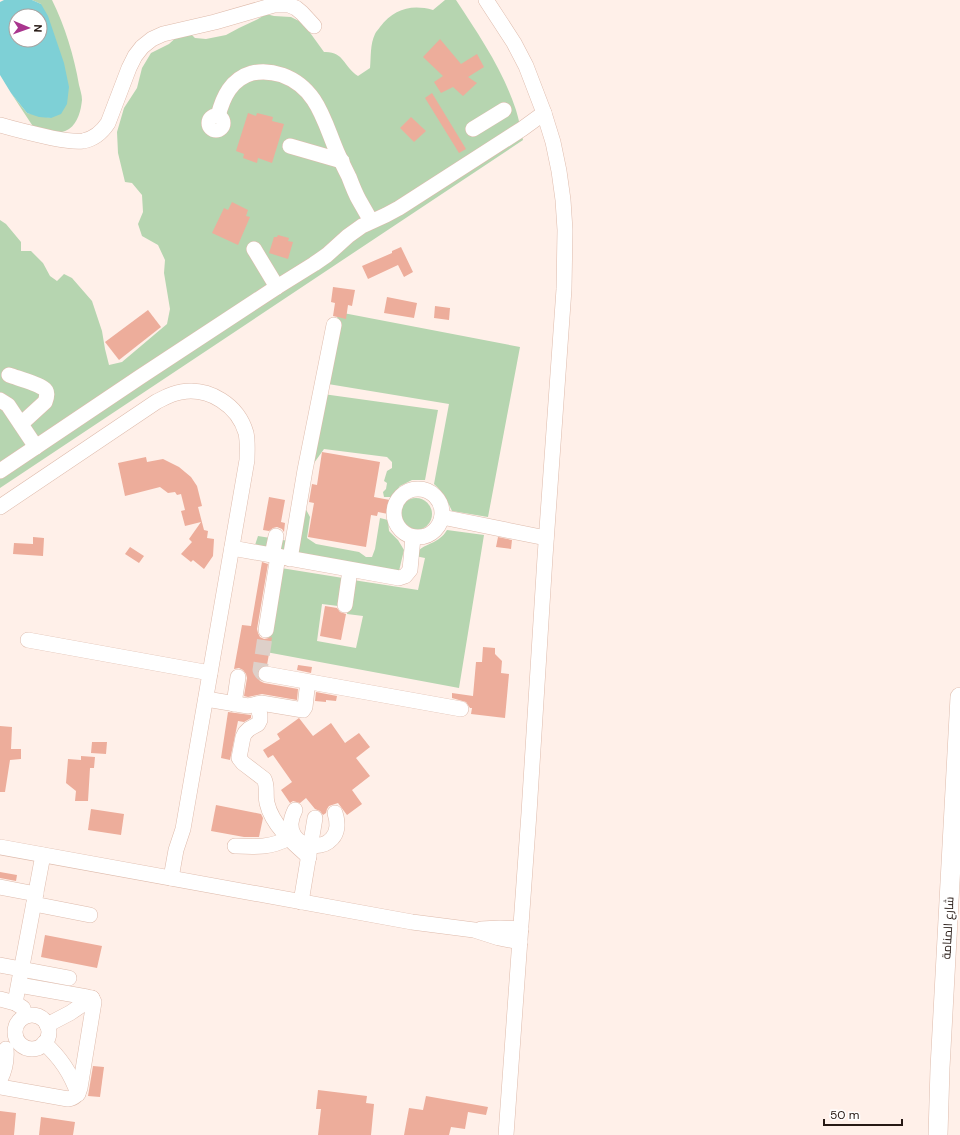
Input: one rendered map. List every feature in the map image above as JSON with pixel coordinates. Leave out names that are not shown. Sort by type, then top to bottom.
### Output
[{"type":"main road","name":"شارع المنامة","points":[[938,1135],[940,1068],[960,697]]},
{"type":"street","points":[[486,0],[520,54],[536,90],[544,113],[553,142],[559,171],[565,230],[564,289],[506,1135]]},
{"type":"street","points":[[0,125],[41,136],[68,141],[83,141],[91,139],[104,130],[135,56],[142,47],[152,39],[163,34],[215,22],[274,5],[289,5],[296,8],[314,26]]},
{"type":"street","points":[[218,116],[221,105],[229,88],[241,78],[248,75],[263,72],[282,76],[300,85],[316,103],[356,195],[356,210],[367,223]]},
{"type":"street","points":[[473,129],[504,110]]},
{"type":"street","points":[[0,471],[326,255],[348,236],[367,223],[399,208],[544,113]]},
{"type":"street","points":[[489,119],[504,140]]},
{"type":"street","points":[[290,146],[342,161]]},
{"type":"street","points":[[254,249],[278,287]]},
{"type":"street","points":[[266,630],[280,557],[305,470],[334,325]]},
{"type":"street","points":[[9,375],[42,388],[47,394],[45,402],[21,424]]},
{"type":"street","points":[[0,507],[156,402],[174,394],[195,391],[208,394],[221,400],[232,409],[246,432],[248,446],[247,460],[183,829],[183,849],[175,879]]},
{"type":"street","points":[[0,400],[8,405],[36,447]]},
{"type":"street","points":[[415,489],[422,489],[429,491],[438,499],[442,511],[442,517],[440,524],[432,534],[420,538],[413,537],[401,531],[397,526],[394,519],[395,506],[398,499],[403,494],[415,489]]},
{"type":"street","points":[[442,517],[546,538]]},
{"type":"street","points":[[276,536],[280,557]]},
{"type":"street","points":[[232,548],[392,578],[399,578],[406,576],[410,570],[413,537]]},
{"type":"street","points":[[345,605],[350,570]]},
{"type":"street","points":[[28,640],[210,673]]},
{"type":"street","points":[[266,674],[461,709]]},
{"type":"street","points":[[234,704],[238,678]]},
{"type":"street","points":[[206,699],[251,706],[263,704],[303,710],[305,709],[307,689]]},
{"type":"street","points":[[257,704],[260,720],[258,724],[249,729],[243,737],[240,758],[243,763],[265,781],[267,803],[278,826],[289,838],[310,852]]},
{"type":"street","points":[[295,810],[291,821],[293,833],[310,852]]},
{"type":"street","points":[[310,852],[331,840],[337,830],[338,824],[336,813]]},
{"type":"street","points":[[301,902],[315,818]]},
{"type":"street","points":[[235,846],[264,846],[276,844],[289,838]]},
{"type":"street","points":[[0,847],[412,922],[474,930],[499,938],[520,936]]},
{"type":"street","points":[[15,1002],[43,854]]},
{"type":"street","points":[[0,887],[90,915]]},
{"type":"street","points":[[0,965],[69,978]]},
{"type":"street","points":[[18,985],[92,998]]},
{"type":"street","points":[[47,1025],[70,1013],[92,998]]},
{"type":"street","points":[[0,1087],[68,1099],[74,1098],[78,1094],[94,1006],[92,998]]},
{"type":"street","points":[[0,999],[15,1002],[29,1015]]},
{"type":"street","points":[[0,1080],[5,1067],[6,1056],[9,1048],[15,1035],[16,1024],[19,1020],[29,1015],[40,1017],[44,1020],[47,1025],[48,1034],[44,1043],[40,1047],[35,1049],[9,1048]]},
{"type":"street","points":[[44,1043],[65,1065],[75,1083],[78,1094]]},
{"type":"green space","points":[[32,0],[52,0],[57,10],[72,52],[82,98],[80,112],[75,123],[69,129],[57,133],[36,131],[11,93],[27,113],[51,118],[45,48],[48,48],[48,8],[41,8],[41,4]]},
{"type":"green space","points":[[445,0],[456,0],[490,53],[511,95],[523,140],[0,488],[0,220],[6,224],[21,242],[21,251],[31,251],[43,263],[50,276],[57,281],[64,274],[72,278],[92,301],[102,331],[109,365],[122,362],[167,324],[170,309],[164,273],[165,260],[158,245],[142,236],[138,224],[143,212],[142,195],[132,183],[125,182],[118,153],[117,132],[124,108],[137,88],[142,68],[151,53],[169,44],[181,33],[190,33],[195,38],[206,39],[226,35],[266,14],[291,17],[303,23],[324,52],[336,54],[358,76],[370,68],[373,38],[385,21],[397,12],[410,8],[425,8],[433,10]]},
{"type":"green space","points":[[338,312],[520,347],[488,517],[452,511],[440,490],[434,484],[449,404],[328,384]]},
{"type":"green space","points":[[323,394],[438,410],[425,480],[412,480],[400,486],[392,497],[384,497],[383,492],[386,489],[387,483],[384,481],[387,471],[392,468],[392,462],[387,457],[324,449],[309,470]]},
{"type":"green space","points":[[416,498],[422,499],[429,505],[432,514],[431,520],[425,527],[416,530],[410,529],[403,523],[400,514],[401,508],[407,501]]},
{"type":"green space","points":[[302,502],[310,517],[307,538],[316,544],[359,552],[366,557],[372,557],[375,549],[380,518],[388,520],[389,531],[398,540],[404,550],[399,571],[253,551],[258,536],[295,542]]},
{"type":"green space","points":[[447,530],[484,535],[459,688],[266,652],[281,568],[343,578],[338,606],[322,604],[317,641],[356,648],[363,616],[347,614],[353,580],[418,590],[425,558],[415,556],[423,547],[437,540]]},
{"type":"water","points":[[4,0],[32,0],[41,4],[43,8],[8,8],[8,48],[48,48],[48,16],[64,63],[69,87],[67,104],[61,114],[51,118],[39,117],[27,113],[11,93],[0,75],[0,2]]},
{"type":"building","points":[[440,39],[461,64],[477,54],[484,67],[468,77],[477,83],[463,96],[453,87],[441,93],[434,82],[443,76],[423,57]]},
{"type":"building","points":[[432,93],[466,149],[459,153],[425,98]]},
{"type":"building","points":[[248,113],[256,116],[257,113],[273,117],[272,121],[284,124],[272,163],[258,158],[257,163],[243,158],[244,154],[236,151]]},
{"type":"building","points":[[411,117],[426,131],[414,142],[400,128]]},
{"type":"building","points":[[232,202],[248,210],[246,216],[250,217],[238,245],[212,233],[224,208],[228,210]]},
{"type":"building","points":[[278,235],[289,238],[288,241],[293,242],[288,259],[269,253],[274,237],[277,237]]},
{"type":"building","points":[[401,247],[413,272],[404,277],[398,265],[368,279],[362,266],[392,253],[392,251]]},
{"type":"building","points":[[333,287],[355,290],[352,306],[348,305],[346,319],[333,316],[335,303],[331,302]]},
{"type":"building","points":[[387,297],[417,303],[414,318],[384,313]]},
{"type":"building","points":[[435,306],[450,308],[449,320],[434,318]]},
{"type":"building","points":[[148,310],[161,327],[119,360],[105,342]]},
{"type":"building","points":[[322,452],[380,462],[374,497],[395,501],[393,515],[378,512],[377,516],[371,515],[366,547],[308,537],[314,503],[309,502],[312,484],[317,485]]},
{"type":"building","points":[[146,457],[147,462],[163,459],[179,467],[191,477],[197,486],[202,506],[198,507],[204,530],[208,531],[207,538],[214,539],[213,556],[204,569],[193,560],[191,562],[181,554],[192,542],[189,539],[201,522],[185,526],[181,511],[185,510],[181,494],[177,495],[175,492],[168,493],[160,487],[125,496],[118,463]]},
{"type":"building","points":[[269,497],[285,500],[281,522],[285,523],[284,532],[282,529],[277,527],[269,531],[263,530]]},
{"type":"building","points":[[33,537],[44,538],[43,556],[13,554],[14,543],[33,544]]},
{"type":"building","points":[[498,537],[512,540],[511,549],[496,547]]},
{"type":"building","points":[[130,547],[144,556],[139,563],[125,554]]},
{"type":"building","points":[[262,562],[268,564],[257,629],[260,637],[264,639],[272,637],[267,665],[259,669],[257,677],[264,683],[298,689],[297,700],[262,694],[248,697],[244,696],[247,678],[246,674],[239,668],[234,669],[242,625],[251,626]]},
{"type":"building","points":[[325,606],[337,608],[340,612],[346,614],[341,640],[320,636]]},
{"type":"building","points":[[483,647],[495,648],[495,654],[502,661],[501,673],[509,674],[505,718],[471,714],[472,708],[470,708],[466,702],[452,698],[452,693],[473,696],[476,662],[482,662]]},
{"type":"building","points":[[298,665],[312,667],[311,673],[297,670]]},
{"type":"building","points":[[316,692],[337,696],[336,701],[315,701]]},
{"type":"building","points":[[228,712],[251,715],[251,718],[244,722],[238,721],[230,760],[221,758]]},
{"type":"building","points":[[299,718],[313,736],[331,723],[345,743],[359,733],[370,747],[356,758],[370,776],[352,790],[362,804],[347,815],[338,803],[329,806],[326,813],[323,815],[320,811],[315,809],[306,798],[300,803],[293,801],[290,803],[281,790],[292,782],[273,755],[268,758],[263,750],[280,739],[277,734]]},
{"type":"building","points":[[0,726],[12,727],[11,749],[21,749],[21,759],[10,760],[5,792],[0,792]]},
{"type":"building","points":[[92,742],[107,742],[106,754],[91,753]]},
{"type":"building","points":[[81,756],[95,757],[94,768],[90,768],[88,801],[75,801],[76,791],[66,783],[68,759],[81,760]]},
{"type":"building","points":[[216,805],[261,814],[263,818],[259,837],[244,837],[211,831]]},
{"type":"building","points":[[91,809],[124,814],[121,835],[88,830]]},
{"type":"building","points":[[0,872],[17,875],[16,881],[0,878]]},
{"type":"building","points":[[45,935],[102,946],[97,968],[41,957]]},
{"type":"building","points":[[93,1066],[104,1067],[100,1097],[88,1096]]},
{"type":"building","points":[[318,1090],[367,1096],[366,1103],[374,1104],[371,1135],[318,1135],[321,1109],[316,1109]]},
{"type":"building","points":[[426,1096],[488,1107],[486,1115],[468,1112],[465,1129],[451,1127],[449,1135],[404,1135],[409,1108],[423,1110]]},
{"type":"building","points":[[0,1111],[16,1113],[14,1135],[0,1135]]},
{"type":"building","points":[[41,1117],[75,1122],[73,1135],[39,1135]]},
{"type":"tunnel","points":[[266,630],[260,670],[262,673],[266,674]]}]
